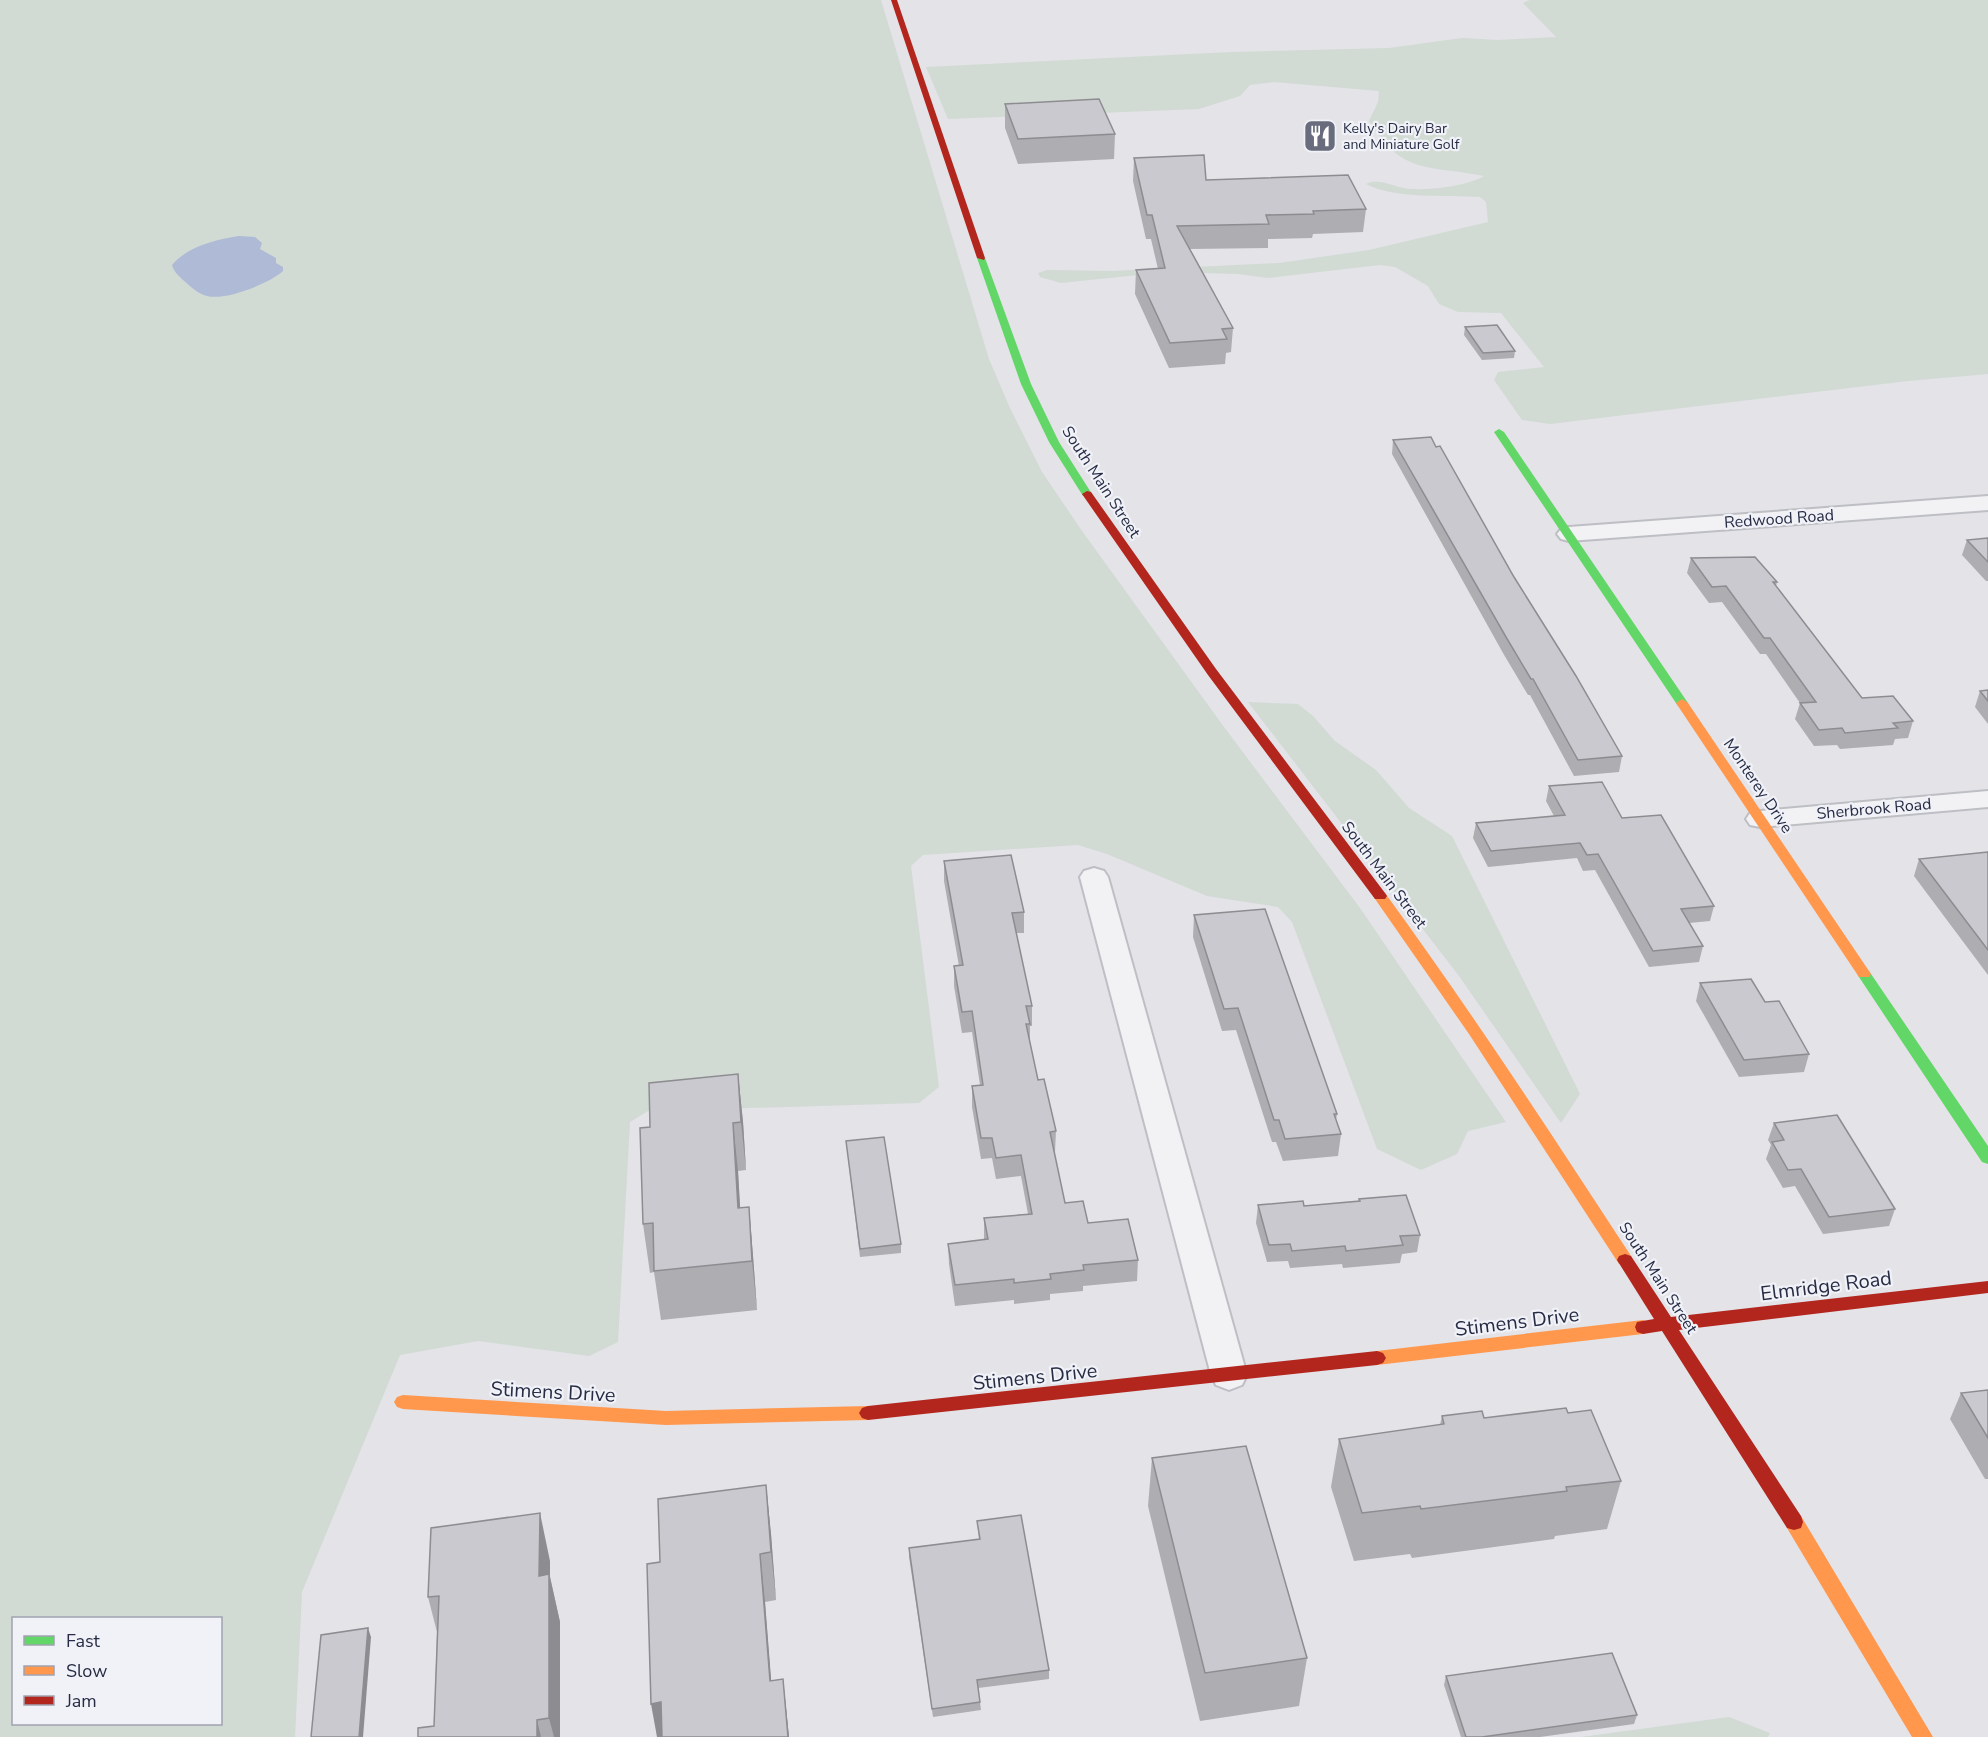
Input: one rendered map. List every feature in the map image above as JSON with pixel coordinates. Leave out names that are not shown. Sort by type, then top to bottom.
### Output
[{"type":"street","name":"South Main Street","points":[[894,0],[987,278],[1029,393],[1054,442],[1108,526],[1212,672],[1416,945],[1507,1078],[1668,1324],[1848,1610],[1923,1737]]},
{"type":"street","name":"Monterey Drive","points":[[1499,432],[1988,1158]]},
{"type":"street","name":"Redwood Road","points":[[1569,534],[1988,503]]},
{"type":"street","name":"Sherbrook Road","points":[[1760,819],[1988,799]]},
{"type":"street","points":[[1094,876],[1229,1375]]},
{"type":"street","name":"Elmridge Road","points":[[1668,1324],[1988,1287]]},
{"type":"street","name":"Stimens Drive","points":[[403,1402],[666,1418],[851,1415],[1229,1375],[1668,1324]]},
{"type":"shaded area","points":[[0,0],[881,0],[989,359],[1009,406],[1042,472],[1224,727],[1360,908],[1506,1122],[1468,1131],[1457,1154],[1421,1170],[1377,1149],[1292,922],[1278,907],[1207,896],[1107,854],[1078,845],[923,855],[911,866],[939,1087],[919,1103],[648,1111],[630,1122],[618,1342],[589,1356],[478,1341],[400,1355],[302,1592],[295,1737],[0,1737]]},
{"type":"shaded area","points":[[1530,0],[1988,0],[1988,374],[1908,381],[1550,424],[1522,420],[1494,380],[1498,372],[1544,367],[1501,313],[1458,312],[1439,304],[1428,286],[1395,267],[1380,265],[1268,278],[1238,274],[1167,272],[1061,283],[1040,277],[1038,273],[1047,270],[1112,271],[1279,263],[1369,250],[1488,222],[1486,202],[1480,197],[1405,194],[1377,189],[1366,184],[1377,182],[1406,188],[1429,189],[1459,185],[1484,176],[1419,165],[1393,151],[1381,139],[1369,121],[1378,102],[1379,91],[1274,82],[1250,85],[1240,96],[1199,109],[948,119],[926,67],[1232,52],[1389,48],[1462,38],[1498,40],[1556,37],[1523,3]]},
{"type":"shaded area","points":[[1248,702],[1298,704],[1313,716],[1335,741],[1376,770],[1409,808],[1452,836],[1580,1094],[1561,1123],[1459,976]]},
{"type":"shaded area","points":[[1729,1717],[1770,1733],[1768,1737],[1581,1737]]},
{"type":"water","points":[[239,236],[255,237],[262,243],[260,249],[276,258],[276,263],[283,267],[283,271],[268,281],[247,290],[215,297],[197,292],[174,270],[172,265],[186,253],[211,242]]},
{"type":"building","points":[[1099,99],[1115,134],[1018,139],[1005,104]]},
{"type":"building","points":[[1204,155],[1206,180],[1348,175],[1366,209],[1313,211],[1314,214],[1266,215],[1269,224],[1177,226],[1233,328],[1222,329],[1227,339],[1170,343],[1136,270],[1165,268],[1152,215],[1147,215],[1134,158]]},
{"type":"building","points":[[1497,325],[1515,351],[1483,353],[1465,327]]},
{"type":"building","points":[[1431,437],[1436,447],[1440,446],[1514,577],[1576,676],[1622,756],[1578,760],[1393,440]]},
{"type":"building","points":[[1988,538],[1988,562],[1967,540]]},
{"type":"building","points":[[1755,557],[1777,582],[1773,582],[1862,698],[1893,696],[1913,721],[1893,723],[1898,728],[1845,733],[1842,728],[1819,730],[1800,703],[1816,702],[1770,638],[1764,638],[1726,586],[1712,587],[1691,558]]},
{"type":"building","points":[[1988,690],[1988,701],[1980,691]]},
{"type":"building","points":[[1602,782],[1622,818],[1661,815],[1714,906],[1681,909],[1703,946],[1653,951],[1598,854],[1587,855],[1580,843],[1491,851],[1476,823],[1565,815],[1549,786]]},
{"type":"building","points":[[1988,852],[1988,950],[1919,859]]},
{"type":"building","points":[[1011,855],[1024,912],[1012,913],[1032,1006],[1026,1006],[1030,1024],[1026,1024],[1038,1080],[1044,1079],[1056,1131],[1050,1132],[1065,1203],[1083,1201],[1088,1223],[1128,1219],[1138,1260],[1083,1265],[1084,1270],[1050,1274],[1051,1279],[1014,1283],[1014,1279],[955,1285],[948,1244],[988,1239],[984,1218],[1032,1214],[1021,1155],[996,1158],[992,1138],[981,1138],[972,1086],[983,1085],[972,1011],[962,1012],[954,966],[963,965],[944,861]]},
{"type":"building","points":[[1265,909],[1337,1114],[1334,1114],[1341,1134],[1285,1139],[1279,1120],[1274,1120],[1238,1008],[1224,1009],[1194,915]]},
{"type":"building","points":[[1751,979],[1765,1002],[1779,1001],[1809,1054],[1744,1060],[1700,983]]},
{"type":"building","points":[[738,1074],[741,1122],[733,1123],[738,1208],[749,1207],[752,1261],[654,1271],[653,1223],[643,1224],[640,1128],[650,1127],[649,1083]]},
{"type":"building","points":[[1837,1115],[1895,1209],[1829,1217],[1801,1169],[1788,1170],[1772,1142],[1784,1140],[1774,1123]]},
{"type":"building","points":[[884,1137],[901,1244],[860,1249],[846,1141]]},
{"type":"building","points":[[1406,1195],[1420,1235],[1400,1236],[1403,1245],[1346,1251],[1345,1246],[1292,1251],[1290,1244],[1269,1245],[1258,1205],[1303,1201],[1304,1206]]},
{"type":"building","points":[[1988,1390],[1988,1438],[1961,1393]]},
{"type":"building","points":[[1566,1408],[1568,1413],[1591,1410],[1621,1481],[1566,1487],[1567,1491],[1421,1509],[1420,1506],[1362,1513],[1339,1439],[1444,1424],[1442,1416],[1482,1411],[1484,1418]]},
{"type":"building","points":[[1246,1446],[1307,1658],[1205,1673],[1152,1458]]},
{"type":"building","points":[[766,1485],[771,1552],[760,1554],[770,1681],[783,1679],[788,1737],[662,1737],[661,1702],[651,1704],[647,1564],[660,1562],[658,1499]]},
{"type":"building","points":[[540,1513],[539,1576],[549,1574],[549,1718],[537,1720],[537,1737],[418,1737],[418,1728],[434,1726],[439,1596],[428,1597],[431,1528]]},
{"type":"building","points":[[1021,1515],[1049,1670],[977,1680],[980,1702],[932,1709],[909,1548],[980,1539],[977,1521]]},
{"type":"building","points":[[368,1628],[359,1737],[311,1737],[321,1635]]},
{"type":"building","points":[[1612,1653],[1637,1715],[1482,1737],[1466,1737],[1446,1676]]},
{"type":"traffic: fast","points":[[981,258],[1026,384],[1054,442],[1087,494]]},
{"type":"traffic: fast","points":[[1499,432],[1682,703]]},
{"type":"traffic: fast","points":[[1864,974],[1988,1158]]},
{"type":"traffic: slow","points":[[1682,703],[1864,974]]},
{"type":"traffic: slow","points":[[1380,896],[1475,1031],[1625,1260]]},
{"type":"traffic: slow","points":[[1377,1358],[1643,1327]]},
{"type":"traffic: slow","points":[[403,1402],[666,1418],[868,1413]]},
{"type":"traffic: slow","points":[[1794,1522],[1923,1737]]},
{"type":"traffic: jam","points":[[894,0],[981,258]]},
{"type":"traffic: jam","points":[[1087,494],[1212,672],[1380,896]]},
{"type":"traffic: jam","points":[[1625,1260],[1794,1522]]},
{"type":"traffic: jam","points":[[1643,1327],[1988,1287]]},
{"type":"traffic: jam","points":[[868,1413],[1377,1358]]},
{"type":"place","name":"Kelly's Dairy Bar and Miniature Golf","points":[[1320,136]]}]
